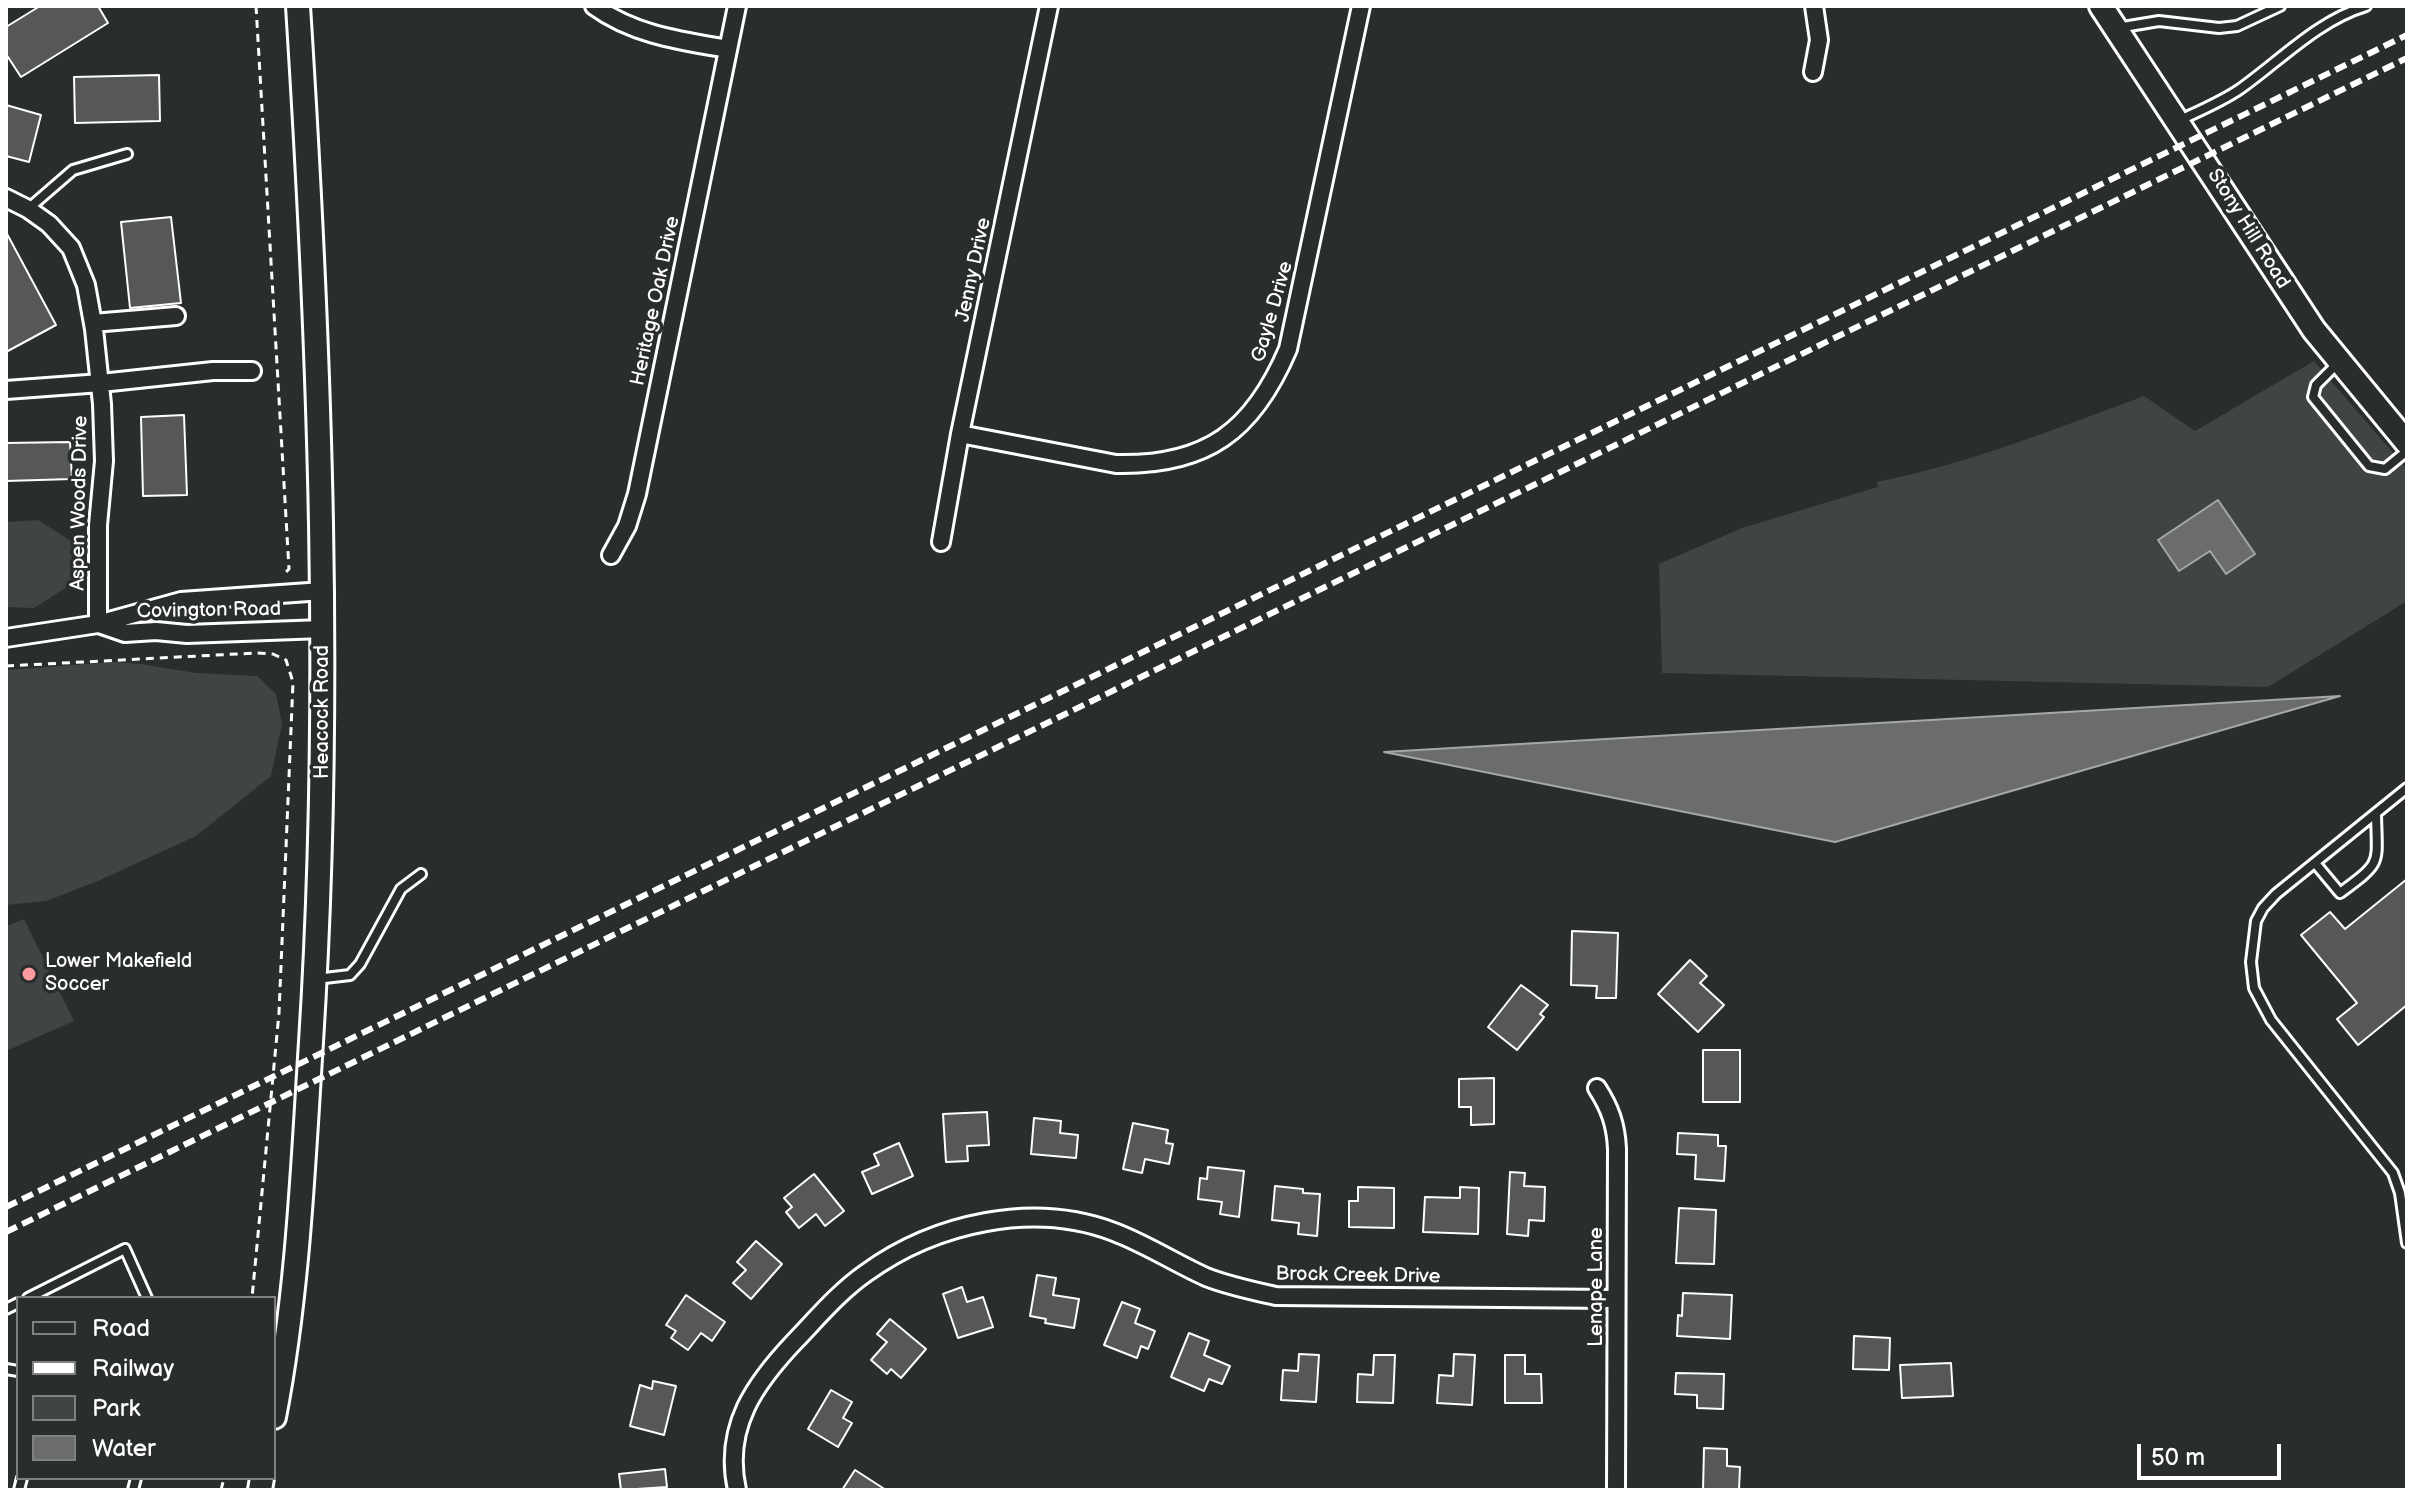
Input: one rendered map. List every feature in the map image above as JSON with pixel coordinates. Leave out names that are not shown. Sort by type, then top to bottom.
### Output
[{"type":"main road","name":"Heacock Road","points":[[276,1404],[301,1209],[322,829],[322,476],[298,6]]},
{"type":"main road","name":"Stony Hill Road","points":[[2101,6],[2314,330],[2407,443]]},
{"type":"street","points":[[594,6],[615,20],[644,32],[728,49]]},
{"type":"street","name":"Heritage Oak Drive","points":[[611,555],[627,526],[637,494],[737,6]]},
{"type":"street","name":"Jenny Drive","points":[[941,542],[960,434],[1049,6]]},
{"type":"street","name":"Gayle Drive","points":[[960,434],[1116,464],[1142,465],[1160,463],[1205,449],[1246,419],[1275,379],[1288,349],[1361,6]]},
{"type":"street","points":[[1813,72],[1819,40],[1814,6]]},
{"type":"street","name":"Aspen Woods Drive","points":[[6,198],[49,224],[71,248],[86,285],[101,383],[104,461],[98,525],[98,624]]},
{"type":"street","points":[[93,323],[176,316]]},
{"type":"street","name":"Aspen Woods Drive","points":[[6,390],[213,371],[252,371]]},
{"type":"street","name":"Covington Road","points":[[6,638],[98,624],[181,601],[323,591]]},
{"type":"street","name":"Covington Road","points":[[98,624],[125,633],[323,629]]},
{"type":"street","name":"Lenape Lane","points":[[1597,1088],[1610,1109],[1616,1127],[1616,1490]]},
{"type":"street","name":"Brock Creek Drive","points":[[737,1490],[735,1441],[742,1415],[765,1372],[841,1293],[866,1272],[929,1238],[993,1221],[1048,1218],[1080,1222],[1140,1241],[1206,1277],[1241,1289],[1276,1296],[1615,1299]]},
{"type":"lane","points":[[2116,28],[2159,21],[2237,26],[2280,6]]},
{"type":"lane","points":[[2178,121],[2237,91],[2316,29],[2366,6]]},
{"type":"lane","points":[[28,209],[73,170],[127,154]]},
{"type":"lane","points":[[2339,361],[2316,385],[2313,397],[2369,466],[2385,469],[2407,451]]},
{"type":"lane","points":[[2407,788],[2276,894],[2263,908],[2256,921],[2251,962],[2254,988],[2271,1020],[2393,1173],[2400,1193],[2407,1243]]},
{"type":"lane","points":[[2315,863],[2340,893],[2371,870],[2377,858],[2376,814]]},
{"type":"lane","points":[[315,979],[350,975],[360,964],[401,889],[421,874]]},
{"type":"lane","points":[[32,1296],[125,1249],[146,1296]]},
{"type":"path","points":[[256,6],[289,569],[275,582]]},
{"type":"path","points":[[6,666],[256,653],[273,654],[286,660],[293,682],[279,1013],[252,1296]]},
{"type":"green space","points":[[2314,361],[2407,469],[2407,601],[2268,687],[1662,673],[1659,564],[1742,528],[1878,487],[1877,482],[1979,455],[2144,396],[2195,431]]},
{"type":"green space","points":[[38,520],[79,546],[78,580],[34,608],[6,607],[6,522]]},
{"type":"green space","points":[[113,662],[196,673],[257,676],[276,694],[282,724],[271,776],[196,836],[46,901],[6,905],[6,670]]},
{"type":"green space","name":"Lower Makefield Soccer","points":[[24,919],[74,1021],[6,1051],[6,926]]},
{"type":"water","points":[[2218,500],[2255,554],[2226,574],[2210,551],[2179,571],[2158,540]]},
{"type":"water","points":[[2340,696],[1835,842],[1384,752]]},
{"type":"building","points":[[40,6],[98,6],[108,23],[21,77],[6,54],[6,27]]},
{"type":"building","points":[[159,75],[160,121],[75,123],[74,77]]},
{"type":"building","points":[[6,105],[41,115],[29,162],[6,156]]},
{"type":"building","points":[[171,217],[181,303],[130,308],[121,222]]},
{"type":"building","points":[[6,232],[56,325],[6,352]]},
{"type":"building","points":[[184,415],[187,495],[143,496],[141,417]]},
{"type":"building","points":[[70,442],[72,479],[6,481],[6,443]]},
{"type":"building","points":[[2407,879],[2407,1005],[2358,1045],[2337,1019],[2357,1003],[2301,935],[2330,912],[2345,929]]},
{"type":"building","points":[[1572,931],[1618,933],[1616,998],[1596,998],[1597,986],[1571,985]]},
{"type":"building","points":[[1690,960],[1707,976],[1700,983],[1724,1005],[1698,1032],[1658,994]]},
{"type":"building","points":[[1521,985],[1548,1005],[1540,1014],[1544,1017],[1517,1050],[1488,1027]]},
{"type":"building","points":[[1703,1050],[1740,1050],[1740,1102],[1703,1102]]},
{"type":"building","points":[[1494,1078],[1494,1124],[1471,1125],[1471,1107],[1459,1107],[1459,1079]]},
{"type":"building","points":[[987,1112],[989,1145],[967,1146],[968,1161],[946,1162],[943,1114]]},
{"type":"building","points":[[1034,1118],[1061,1121],[1060,1133],[1078,1135],[1076,1158],[1031,1154]]},
{"type":"building","points":[[1133,1123],[1168,1130],[1166,1143],[1173,1144],[1169,1164],[1145,1159],[1142,1173],[1123,1169]]},
{"type":"building","points":[[1678,1133],[1718,1135],[1718,1146],[1726,1146],[1724,1181],[1695,1179],[1696,1155],[1677,1154]]},
{"type":"building","points":[[899,1143],[913,1176],[872,1194],[862,1172],[879,1165],[874,1154]]},
{"type":"building","points":[[1208,1167],[1244,1171],[1239,1217],[1220,1214],[1222,1202],[1198,1199],[1200,1178],[1207,1179]]},
{"type":"building","points":[[1510,1172],[1525,1173],[1524,1186],[1545,1187],[1544,1221],[1529,1220],[1528,1236],[1507,1234]]},
{"type":"building","points":[[814,1174],[844,1211],[825,1226],[816,1214],[799,1228],[786,1212],[792,1207],[784,1198]]},
{"type":"building","points":[[1275,1186],[1320,1194],[1317,1236],[1298,1234],[1299,1223],[1272,1220]]},
{"type":"building","points":[[1358,1187],[1394,1188],[1394,1228],[1349,1227],[1349,1201],[1358,1201]]},
{"type":"building","points":[[1460,1187],[1479,1188],[1478,1234],[1423,1232],[1425,1197],[1460,1198]]},
{"type":"building","points":[[1679,1208],[1716,1210],[1714,1264],[1676,1263]]},
{"type":"building","points":[[756,1241],[782,1264],[751,1299],[733,1283],[746,1270],[737,1262]]},
{"type":"building","points":[[1037,1275],[1056,1278],[1053,1295],[1079,1299],[1074,1328],[1045,1323],[1046,1319],[1030,1316]]},
{"type":"building","points":[[962,1287],[967,1302],[983,1297],[993,1327],[958,1338],[943,1294]]},
{"type":"building","points":[[1683,1293],[1732,1295],[1730,1339],[1677,1336]]},
{"type":"building","points":[[686,1295],[725,1322],[712,1341],[701,1333],[688,1350],[671,1338],[676,1331],[666,1325]]},
{"type":"building","points":[[1122,1302],[1140,1309],[1135,1323],[1155,1331],[1148,1349],[1141,1346],[1137,1358],[1104,1345]]},
{"type":"building","points":[[890,1319],[926,1349],[901,1378],[891,1369],[887,1374],[871,1360],[887,1342],[877,1334]]},
{"type":"building","points":[[1189,1333],[1209,1341],[1204,1355],[1230,1366],[1222,1384],[1209,1379],[1204,1391],[1171,1377]]},
{"type":"building","points":[[1854,1336],[1890,1338],[1889,1370],[1853,1369]]},
{"type":"building","points":[[1299,1354],[1319,1355],[1316,1402],[1281,1400],[1283,1370],[1298,1371]]},
{"type":"building","points":[[1454,1354],[1475,1355],[1472,1405],[1437,1403],[1439,1375],[1453,1376]]},
{"type":"building","points":[[1374,1355],[1395,1355],[1393,1403],[1357,1402],[1358,1374],[1373,1375]]},
{"type":"building","points":[[1505,1355],[1525,1355],[1525,1374],[1541,1374],[1542,1403],[1505,1403]]},
{"type":"building","points":[[1951,1363],[1953,1396],[1902,1398],[1900,1365]]},
{"type":"building","points":[[1676,1373],[1724,1374],[1723,1409],[1697,1408],[1697,1395],[1675,1394]]},
{"type":"building","points":[[653,1381],[676,1386],[664,1435],[630,1426],[640,1385],[652,1389]]},
{"type":"building","points":[[831,1390],[852,1402],[843,1418],[852,1423],[838,1447],[808,1429]]},
{"type":"building","points":[[1704,1448],[1727,1449],[1727,1466],[1740,1467],[1739,1490],[1703,1490]]},
{"type":"building","points":[[665,1469],[667,1487],[621,1490],[619,1474]]},
{"type":"building","points":[[855,1470],[886,1490],[842,1490]]},
{"type":"railway","points":[[6,1207],[2407,35]]},
{"type":"railway","points":[[6,1232],[2407,58]]},
{"type":"place","name":"Lower Makefield Soccer","points":[[29,974]]}]
